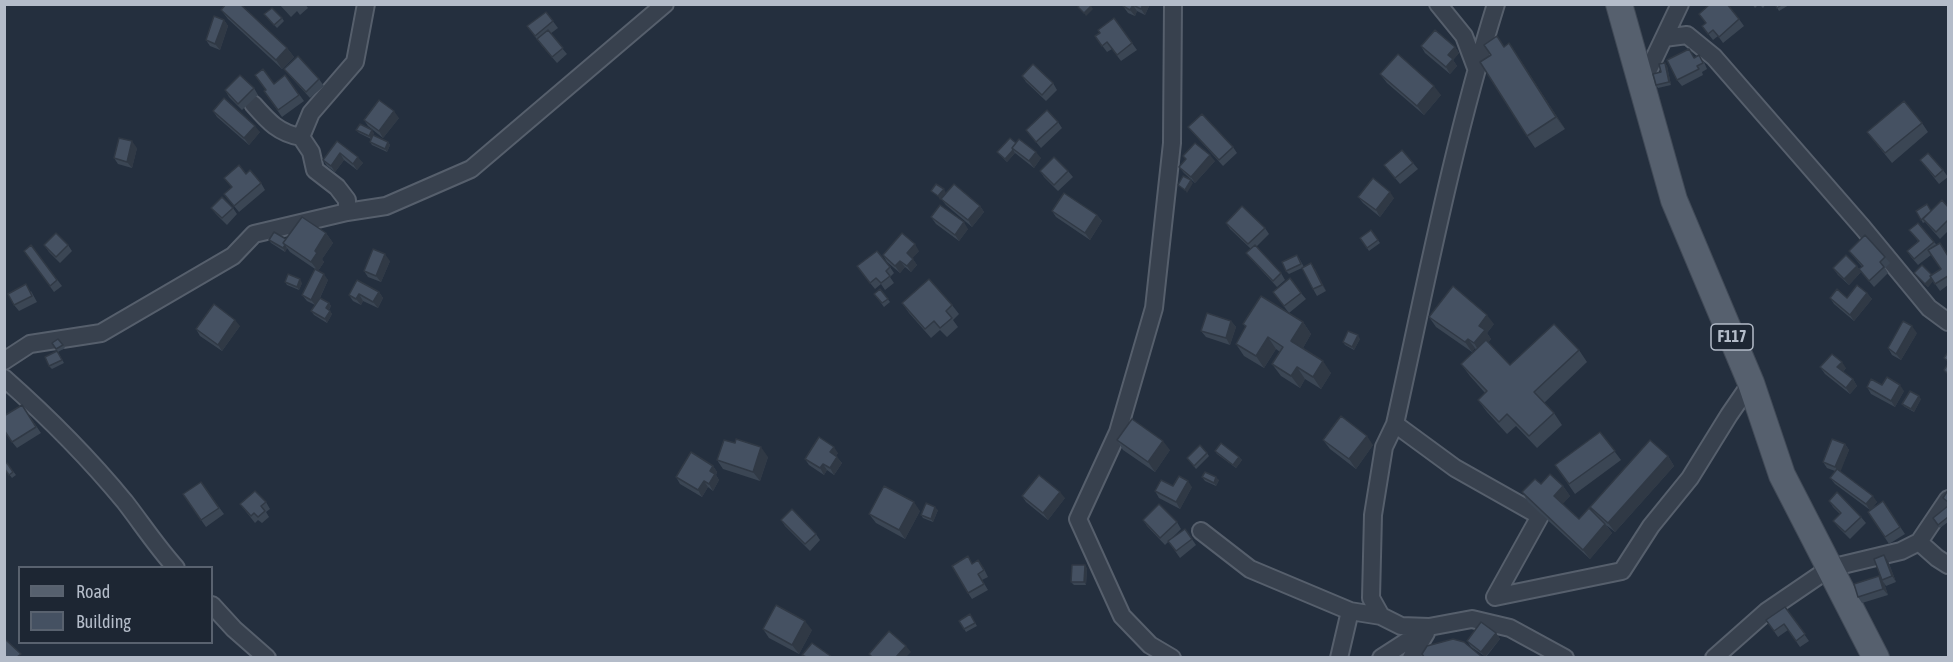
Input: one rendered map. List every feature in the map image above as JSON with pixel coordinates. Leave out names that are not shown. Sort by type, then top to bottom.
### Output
[{"type":"main road","name":"F117","points":[[1619,4],[1674,200],[1751,383],[1782,476],[1876,657]]},
{"type":"street","points":[[301,137],[311,114],[355,62],[366,4]]},
{"type":"street","points":[[4,361],[30,344],[101,333],[233,256],[254,234],[347,212],[386,206],[471,169],[664,4]]},
{"type":"street","points":[[1172,657],[1150,645],[1122,616],[1078,519],[1118,432],[1154,308],[1172,143],[1173,4]]},
{"type":"street","points":[[1438,4],[1464,36],[1476,68]]},
{"type":"street","points":[[1382,616],[1371,598],[1373,515],[1384,447],[1395,424],[1452,165],[1476,68],[1496,4]]},
{"type":"street","points":[[1641,86],[1680,4]]},
{"type":"street","points":[[1664,38],[1687,35],[1714,57],[1863,228],[1929,308],[1948,322]]},
{"type":"street","points":[[253,104],[269,122],[287,134],[301,137],[311,152],[315,170],[338,187],[347,200],[347,212]]},
{"type":"street","points":[[4,378],[42,411],[96,469],[175,566]]},
{"type":"street","points":[[1495,597],[1622,571],[1651,526],[1690,478],[1751,383]]},
{"type":"street","points":[[1395,424],[1455,468],[1540,516],[1495,597],[1472,619]]},
{"type":"street","points":[[1714,657],[1767,610],[1830,568],[1901,551],[1919,542],[1948,499]]},
{"type":"street","points":[[1201,531],[1250,569],[1350,611],[1382,616],[1401,626],[1429,627],[1472,619],[1510,628],[1565,657]]},
{"type":"street","points":[[1919,542],[1948,565]]},
{"type":"street","points":[[213,606],[234,629],[267,657]]},
{"type":"street","points":[[1339,657],[1350,611]]},
{"type":"street","points":[[1381,657],[1429,627]]},
{"type":"street","points":[[1411,657],[1429,627]]},
{"type":"building","points":[[226,4],[240,4],[287,48],[276,60],[221,10]]},
{"type":"building","points":[[1080,4],[1091,6],[1084,13],[1078,7]]},
{"type":"building","points":[[1124,4],[1143,4],[1141,9],[1133,5],[1130,10],[1123,6]]},
{"type":"building","points":[[1710,4],[1727,4],[1739,19],[1719,37],[1713,30],[1708,34],[1702,26],[1706,23],[1699,14]]},
{"type":"building","points":[[272,8],[282,18],[274,25],[264,14]]},
{"type":"building","points":[[546,12],[553,21],[535,36],[527,26]]},
{"type":"building","points":[[214,16],[224,20],[215,44],[206,40]]},
{"type":"building","points":[[1114,18],[1132,43],[1117,55],[1107,42],[1102,46],[1095,36],[1100,33],[1098,30]]},
{"type":"building","points":[[548,30],[563,48],[552,57],[537,39]]},
{"type":"building","points":[[1435,30],[1455,47],[1448,55],[1453,59],[1446,67],[1421,46]]},
{"type":"building","points":[[1497,36],[1504,47],[1509,43],[1556,117],[1527,136],[1480,62],[1491,55],[1484,45]]},
{"type":"building","points":[[1689,49],[1694,58],[1699,55],[1703,63],[1697,66],[1699,69],[1677,80],[1667,60]]},
{"type":"building","points":[[1398,54],[1434,86],[1417,106],[1380,74]]},
{"type":"building","points":[[298,56],[319,79],[306,92],[284,69]]},
{"type":"building","points":[[1665,63],[1669,82],[1656,85],[1653,74],[1661,72],[1659,64]]},
{"type":"building","points":[[1033,64],[1053,83],[1042,95],[1022,76]]},
{"type":"building","points":[[263,69],[274,84],[285,75],[299,95],[278,110],[255,75]]},
{"type":"building","points":[[240,75],[254,88],[238,104],[225,90]]},
{"type":"building","points":[[224,98],[255,126],[244,138],[213,111]]},
{"type":"building","points":[[379,100],[394,111],[379,131],[364,120]]},
{"type":"building","points":[[1904,101],[1922,123],[1885,153],[1867,132]]},
{"type":"building","points":[[1047,110],[1058,122],[1036,142],[1026,130]]},
{"type":"building","points":[[1202,114],[1233,147],[1219,160],[1188,127]]},
{"type":"building","points":[[360,124],[372,130],[369,136],[356,130]]},
{"type":"building","points":[[373,135],[388,142],[385,149],[370,142]]},
{"type":"building","points":[[119,138],[132,141],[127,162],[114,158]]},
{"type":"building","points":[[1010,138],[1016,143],[1005,159],[997,152]]},
{"type":"building","points":[[1019,139],[1036,152],[1029,161],[1012,148]]},
{"type":"building","points":[[337,141],[358,157],[353,164],[340,153],[331,166],[323,160]]},
{"type":"building","points":[[1195,143],[1210,155],[1191,177],[1179,167],[1186,159],[1183,156]]},
{"type":"building","points":[[1402,150],[1413,163],[1395,178],[1384,165]]},
{"type":"building","points":[[1928,153],[1943,170],[1935,177],[1920,160]]},
{"type":"building","points":[[1054,157],[1068,171],[1054,185],[1040,171]]},
{"type":"building","points":[[239,165],[246,174],[250,170],[261,183],[234,206],[224,194],[232,187],[224,178]]},
{"type":"building","points":[[1183,176],[1191,180],[1185,190],[1178,185]]},
{"type":"building","points":[[1373,178],[1390,192],[1376,210],[1358,197]]},
{"type":"building","points":[[936,184],[944,189],[938,196],[931,191]]},
{"type":"building","points":[[954,184],[980,206],[968,220],[941,199]]},
{"type":"building","points":[[1064,193],[1097,215],[1085,233],[1052,211]]},
{"type":"building","points":[[222,197],[233,208],[222,218],[211,208]]},
{"type":"building","points":[[1942,200],[1948,207],[1948,220],[1936,232],[1923,219]]},
{"type":"building","points":[[1927,204],[1931,211],[1921,220],[1916,211]]},
{"type":"building","points":[[940,205],[964,222],[955,235],[931,217]]},
{"type":"building","points":[[1242,206],[1265,228],[1248,244],[1226,223]]},
{"type":"building","points":[[302,217],[326,233],[311,262],[283,243]]},
{"type":"building","points":[[1918,223],[1934,242],[1914,259],[1907,251],[1919,241],[1909,230]]},
{"type":"building","points":[[1371,230],[1378,240],[1367,248],[1360,238]]},
{"type":"building","points":[[274,232],[286,239],[283,248],[269,240]]},
{"type":"building","points":[[56,233],[68,245],[56,257],[44,245]]},
{"type":"building","points":[[902,233],[915,244],[907,253],[913,259],[907,266],[900,261],[895,266],[883,255]]},
{"type":"building","points":[[1865,235],[1885,257],[1880,262],[1884,267],[1869,281],[1859,269],[1863,266],[1849,251]]},
{"type":"building","points":[[1940,243],[1948,256],[1948,276],[1935,284],[1930,276],[1941,269],[1928,250]]},
{"type":"building","points":[[31,245],[57,280],[50,286],[24,251]]},
{"type":"building","points":[[1255,245],[1281,273],[1273,281],[1246,253]]},
{"type":"building","points":[[373,249],[385,254],[376,276],[364,271]]},
{"type":"building","points":[[877,251],[890,267],[886,271],[890,276],[881,283],[876,278],[870,283],[857,266]]},
{"type":"building","points":[[1297,255],[1301,264],[1286,271],[1282,262]]},
{"type":"building","points":[[1846,255],[1857,266],[1844,279],[1833,268]]},
{"type":"building","points":[[1311,263],[1322,285],[1313,289],[1302,268]]},
{"type":"building","points":[[1922,265],[1932,275],[1925,284],[1914,273]]},
{"type":"building","points":[[315,269],[324,274],[311,300],[302,295]]},
{"type":"building","points":[[288,274],[300,279],[297,287],[285,282]]},
{"type":"building","points":[[1290,278],[1301,293],[1284,306],[1273,292]]},
{"type":"building","points":[[929,279],[952,305],[946,311],[952,318],[940,328],[934,321],[925,329],[902,303]]},
{"type":"building","points":[[357,280],[379,292],[373,302],[359,294],[356,299],[349,295]]},
{"type":"building","points":[[26,284],[32,296],[14,305],[8,294]]},
{"type":"building","points":[[1857,285],[1867,293],[1850,315],[1830,298],[1837,289],[1847,298]]},
{"type":"building","points":[[1453,286],[1487,315],[1479,326],[1485,330],[1474,343],[1468,339],[1465,342],[1429,317]]},
{"type":"building","points":[[880,289],[888,299],[882,303],[874,294]]},
{"type":"building","points":[[1261,296],[1303,322],[1291,341],[1323,361],[1313,377],[1297,367],[1291,376],[1272,364],[1283,347],[1268,337],[1256,356],[1236,344],[1246,326],[1243,324]]},
{"type":"building","points":[[320,298],[329,303],[326,308],[330,311],[325,319],[311,311]]},
{"type":"building","points":[[214,304],[235,320],[218,345],[196,329]]},
{"type":"building","points":[[1207,313],[1231,321],[1226,338],[1201,331]]},
{"type":"building","points":[[1903,321],[1912,326],[1896,354],[1888,348]]},
{"type":"building","points":[[1554,324],[1579,350],[1534,392],[1554,413],[1529,436],[1507,414],[1499,422],[1478,400],[1487,391],[1461,364],[1486,340],[1510,365]]},
{"type":"building","points":[[1348,331],[1358,335],[1352,347],[1343,342]]},
{"type":"building","points":[[58,339],[63,345],[56,349],[52,343]]},
{"type":"building","points":[[57,351],[62,360],[49,366],[45,357]]},
{"type":"building","points":[[1832,354],[1842,362],[1837,367],[1853,379],[1846,388],[1820,367]]},
{"type":"building","points":[[1887,377],[1900,385],[1891,401],[1867,387],[1871,379],[1882,385]]},
{"type":"building","points":[[1910,391],[1919,396],[1911,409],[1902,404]]},
{"type":"building","points":[[22,405],[36,427],[12,442],[4,430],[4,416]]},
{"type":"building","points":[[1341,416],[1367,436],[1349,459],[1323,440]]},
{"type":"building","points":[[1132,419],[1163,441],[1148,462],[1117,440]]},
{"type":"building","points":[[1600,432],[1615,451],[1569,484],[1555,465]]},
{"type":"building","points":[[819,437],[834,447],[830,452],[837,457],[830,468],[823,464],[820,468],[805,459]]},
{"type":"building","points":[[736,439],[761,447],[753,472],[717,460],[724,440],[735,443]]},
{"type":"building","points":[[1832,439],[1845,444],[1835,467],[1823,462]]},
{"type":"building","points":[[1650,440],[1668,456],[1608,523],[1590,507]]},
{"type":"building","points":[[1221,443],[1239,457],[1233,465],[1215,451]]},
{"type":"building","points":[[1200,445],[1207,453],[1194,466],[1187,458]]},
{"type":"building","points":[[691,452],[713,466],[710,471],[715,474],[709,484],[704,481],[698,490],[676,477]]},
{"type":"building","points":[[7,463],[13,472],[9,475],[4,468]]},
{"type":"building","points":[[1837,469],[1873,496],[1866,504],[1830,478]]},
{"type":"building","points":[[1205,472],[1216,477],[1214,483],[1202,477]]},
{"type":"building","points":[[1550,474],[1563,486],[1554,496],[1579,519],[1589,508],[1605,524],[1583,550],[1522,492],[1535,479],[1541,484]]},
{"type":"building","points":[[1039,475],[1060,492],[1043,513],[1022,496]]},
{"type":"building","points":[[1179,476],[1188,481],[1176,502],[1155,491],[1161,480],[1173,486]]},
{"type":"building","points":[[201,482],[219,508],[201,520],[183,494]]},
{"type":"building","points":[[884,486],[914,502],[899,530],[869,514]]},
{"type":"building","points":[[1948,490],[1948,502],[1943,498]]},
{"type":"building","points":[[255,491],[266,502],[261,506],[265,511],[258,517],[254,513],[251,516],[240,504]]},
{"type":"building","points":[[1837,492],[1861,517],[1845,532],[1833,521],[1841,513],[1829,501]]},
{"type":"building","points":[[1883,501],[1900,527],[1885,537],[1868,512]]},
{"type":"building","points":[[926,503],[935,507],[931,519],[921,515]]},
{"type":"building","points":[[1159,504],[1177,522],[1160,538],[1143,520]]},
{"type":"building","points":[[1948,506],[1948,517],[1938,525],[1933,518]]},
{"type":"building","points":[[792,509],[816,534],[805,544],[781,520]]},
{"type":"building","points":[[1185,529],[1192,539],[1176,551],[1168,541]]},
{"type":"building","points":[[1884,555],[1892,576],[1882,580],[1874,559]]},
{"type":"building","points":[[968,556],[972,564],[978,560],[984,570],[978,574],[984,584],[968,593],[952,566]]},
{"type":"building","points":[[1072,565],[1085,565],[1084,582],[1071,582]]},
{"type":"building","points":[[1879,576],[1883,589],[1858,597],[1854,584]]},
{"type":"building","points":[[776,605],[805,621],[792,645],[763,629]]},
{"type":"building","points":[[1785,607],[1805,634],[1796,641],[1784,624],[1774,631],[1766,620]]},
{"type":"building","points":[[970,614],[975,623],[964,629],[959,621]]},
{"type":"building","points":[[1481,622],[1496,633],[1481,652],[1467,641]]},
{"type":"building","points":[[889,631],[906,646],[896,657],[872,657],[869,654]]},
{"type":"building","points":[[1453,639],[1464,642],[1482,657],[1424,657],[1422,654],[1427,646]]},
{"type":"building","points":[[6,640],[21,654],[17,657],[4,657]]},
{"type":"building","points":[[812,643],[832,657],[802,655]]}]
